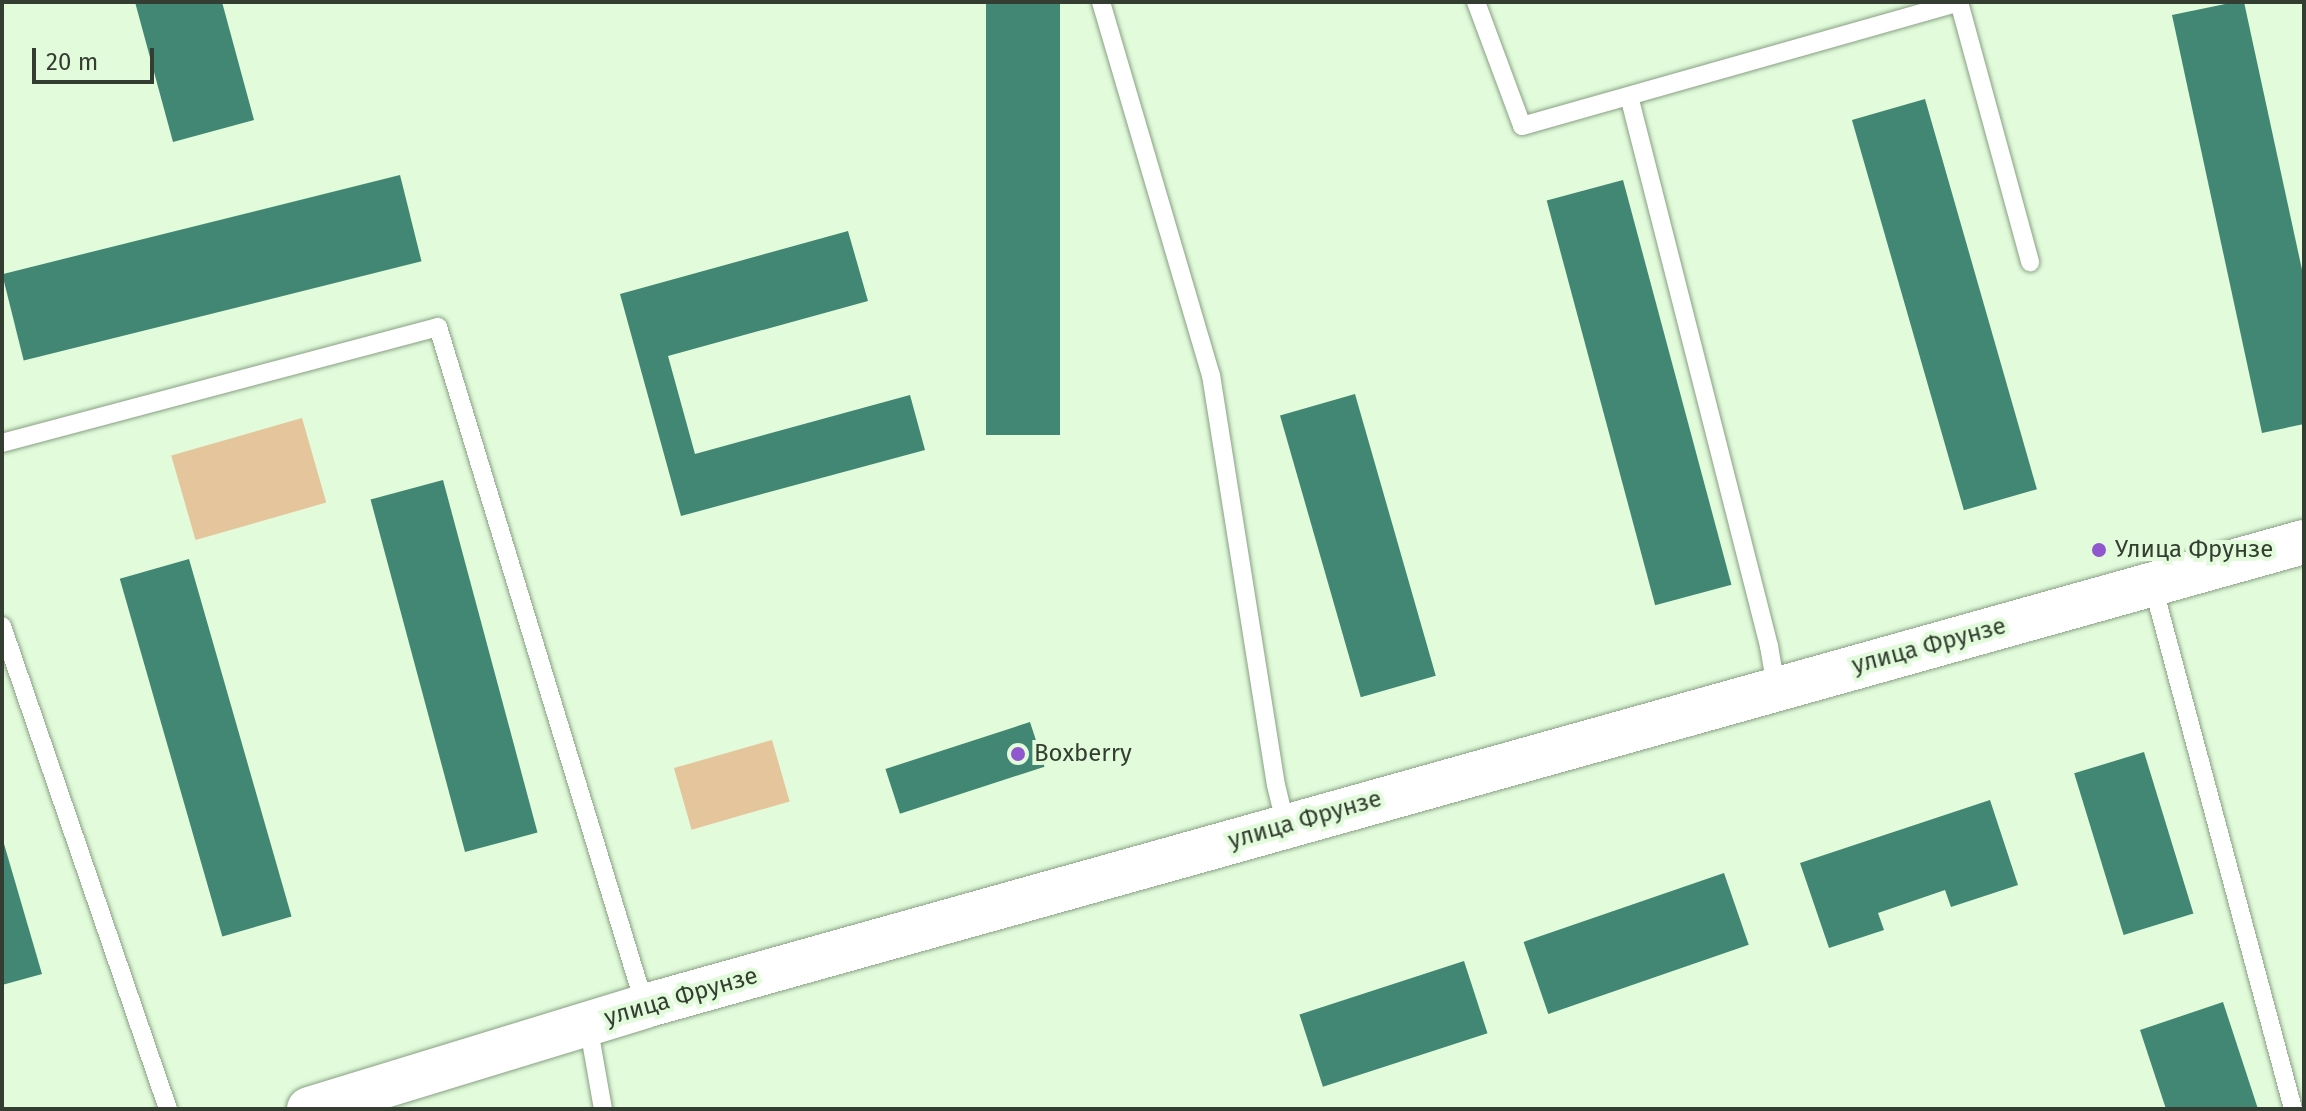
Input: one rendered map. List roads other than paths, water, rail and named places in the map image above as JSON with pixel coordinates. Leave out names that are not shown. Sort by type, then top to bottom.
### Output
[{"type":"main road","name":"улица Фрунзе","points":[[309,1109],[645,1006],[1776,687],[2153,586],[2304,542]]},
{"type":"lane","points":[[1101,2],[1211,375],[1276,785],[1286,826]]},
{"type":"lane","points":[[1476,2],[1522,126],[1959,2],[2030,262]]},
{"type":"lane","points":[[1629,96],[1769,646],[1776,687]]},
{"type":"lane","points":[[2,443],[438,327],[645,1006]]},
{"type":"lane","points":[[2153,586],[2293,1109]]},
{"type":"lane","points":[[2,626],[168,1109]]},
{"type":"lane","points":[[588,1024],[603,1109]]},
{"type":"place","name":"Улица Фрунзе","points":[[2099,550]]},
{"type":"place","name":"Boxberry","points":[[1018,754]]}]
